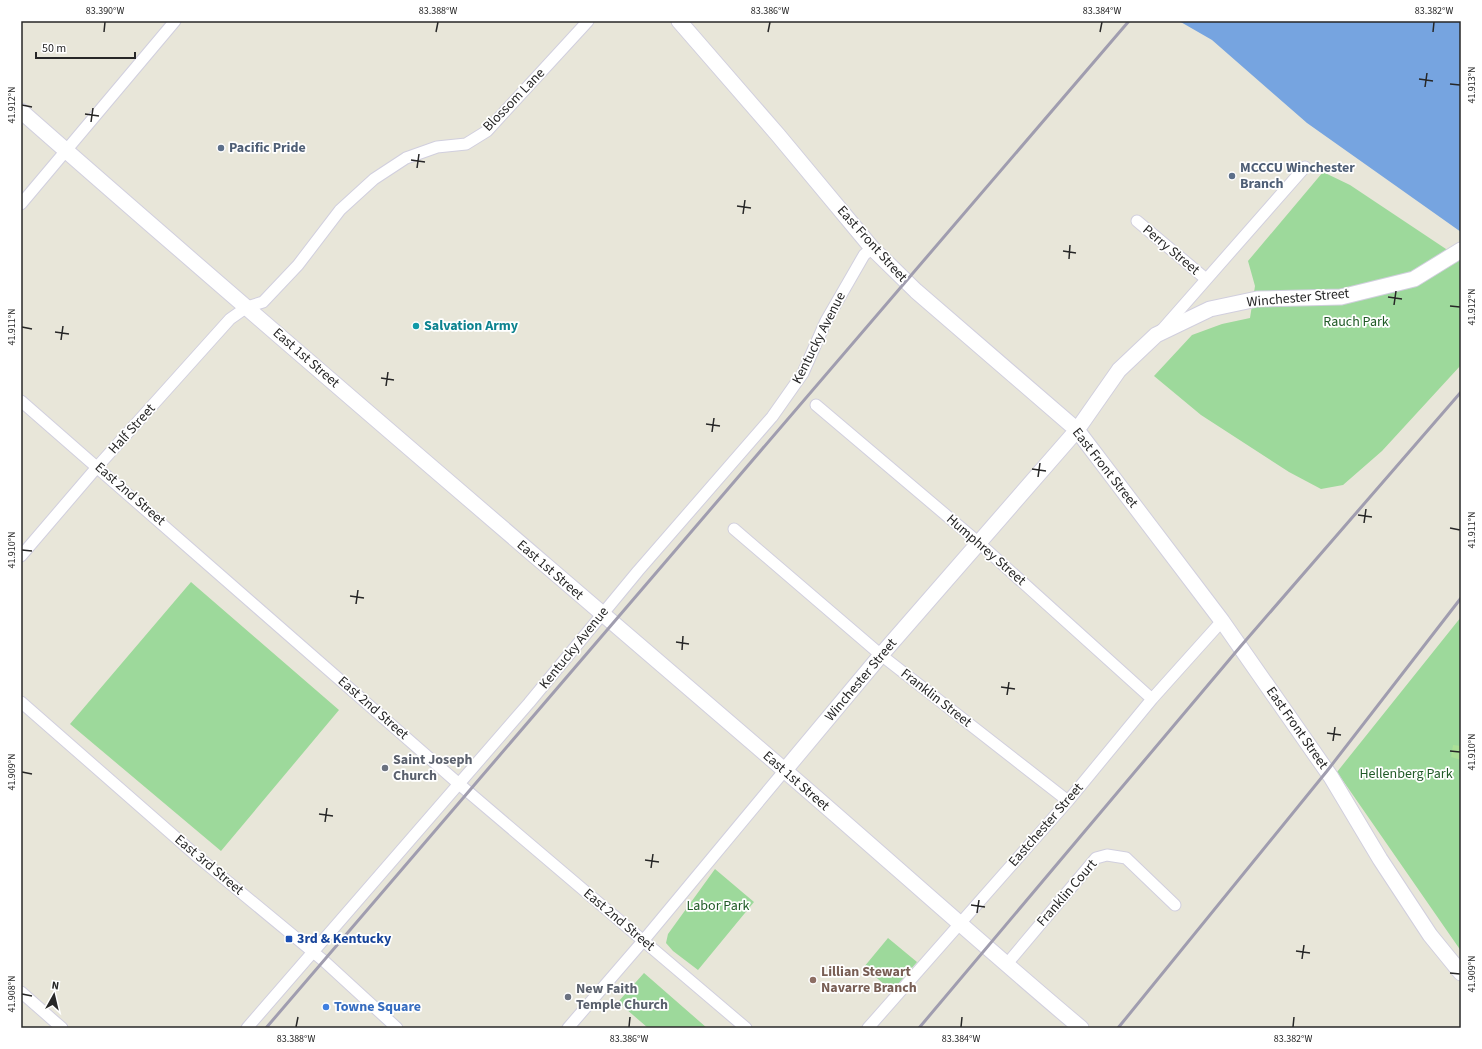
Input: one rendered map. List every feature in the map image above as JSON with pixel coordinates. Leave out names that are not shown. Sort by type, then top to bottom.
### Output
[{"type":"street","points":[[21,204],[175,21]]},
{"type":"street","name":"Blossom Lane","points":[[247,307],[264,302],[298,265],[340,210],[374,179],[406,158],[437,147],[466,144],[487,131],[588,21]]},
{"type":"street","name":"East Front Street","points":[[679,21],[778,134],[872,248],[916,291],[1077,430],[1222,621],[1331,777],[1380,859],[1430,935],[1461,973]]},
{"type":"street","name":"East 1st Street","points":[[21,111],[601,614],[785,770],[958,924],[1081,1028]]},
{"type":"street","name":"Winchester Street","points":[[568,1028],[644,941],[881,656],[1077,430],[1119,370],[1156,336],[1305,167]]},
{"type":"street","name":"Perry Street","points":[[1137,221],[1206,279]]},
{"type":"street","name":"Kentucky Avenue","points":[[248,1028],[529,703],[601,614],[700,501],[788,397],[803,373],[826,321],[864,255],[872,248]]},
{"type":"street","name":"Winchester Street","points":[[1156,336],[1210,309],[1249,301],[1341,297],[1414,279],[1461,250]]},
{"type":"street","name":"Half Street","points":[[21,556],[98,466],[230,319],[247,307]]},
{"type":"street","name":"East 2nd Street","points":[[21,400],[459,784],[746,1028]]},
{"type":"street","name":"Humphrey Street","points":[[816,405],[979,543],[1152,699]]},
{"type":"street","name":"Franklin Street","points":[[734,529],[881,656],[1068,801]]},
{"type":"street","name":"Eastchester Street","points":[[868,1028],[958,924],[1068,801],[1152,699],[1222,621]]},
{"type":"street","name":"East 3rd Street","points":[[21,702],[198,857],[314,953],[397,1028]]},
{"type":"street","name":"Franklin Court","points":[[1006,965],[1096,858],[1107,855],[1126,858],[1175,905]]},
{"type":"street","points":[[21,992],[62,1028]]},
{"type":"green space","name":"Rauch Park","points":[[1323,172],[1350,185],[1461,259],[1461,365],[1382,451],[1343,485],[1321,489],[1289,472],[1201,415],[1154,376],[1192,335],[1222,324],[1250,318],[1255,286],[1248,261]]},
{"type":"green space","points":[[191,582],[339,710],[221,851],[70,724]]},
{"type":"green space","name":"Hellenberg Park","points":[[1461,617],[1461,951],[1337,772]]},
{"type":"green space","points":[[1453,745],[1461,746],[1461,760],[1451,757]]},
{"type":"green space","name":"Labor Park","points":[[715,869],[754,902],[698,970],[673,951],[666,943],[668,934]]},
{"type":"green space","points":[[888,938],[917,962],[892,991],[864,967]]},
{"type":"green space","points":[[644,973],[707,1028],[648,1028],[618,1002]]},
{"type":"water","points":[[1179,21],[1461,21],[1461,232],[1307,123],[1212,40]]},
{"type":"railway","points":[[266,1028],[1129,21]]},
{"type":"railway","points":[[919,1028],[1240,647],[1461,392]]},
{"type":"railway","points":[[1118,1028],[1327,771],[1461,598]]},
{"type":"place","name":"Pacific Pride","points":[[221,148]]},
{"type":"place","name":"MCCCU Winchester Branch","points":[[1232,176]]},
{"type":"place","name":"Salvation Army","points":[[416,326]]},
{"type":"place","name":"Saint Joseph Church","points":[[385,768]]},
{"type":"place","name":"3rd & Kentucky","points":[[289,939]]},
{"type":"place","name":"Lillian Stewart Navarre Branch","points":[[813,980]]},
{"type":"place","name":"New Faith Temple Church","points":[[568,997]]},
{"type":"place","name":"Towne Square","points":[[326,1007]]}]
